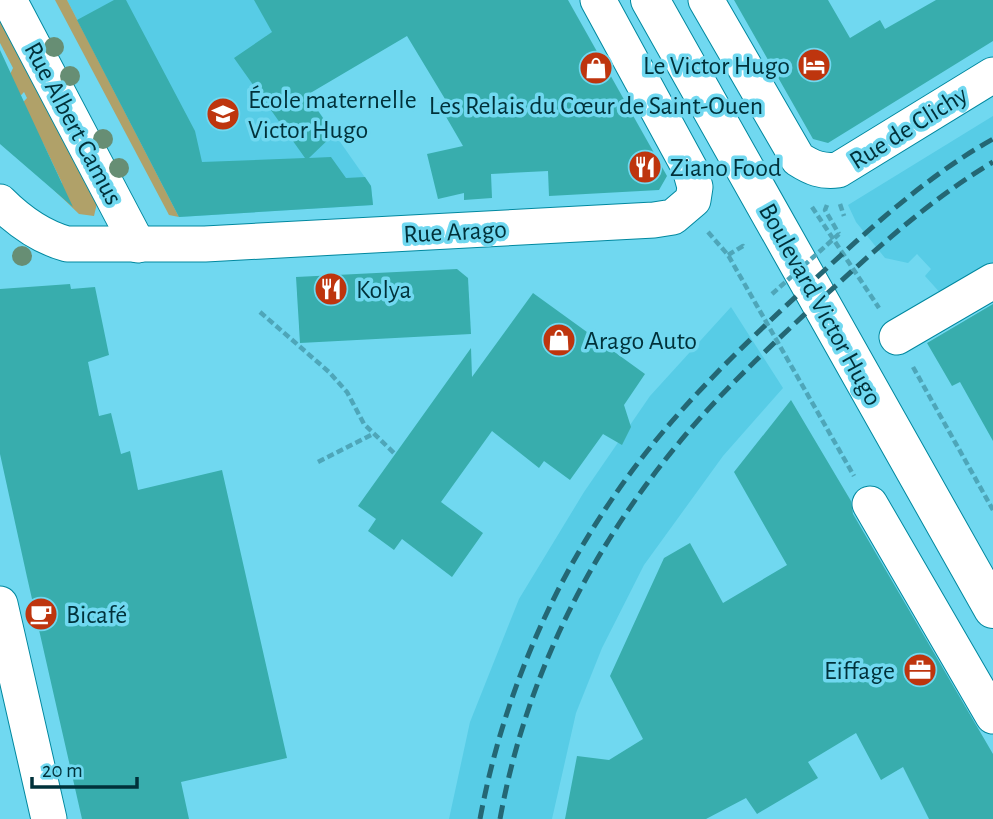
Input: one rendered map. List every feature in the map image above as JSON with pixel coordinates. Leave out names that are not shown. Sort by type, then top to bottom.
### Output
[{"type":"main road","name":"Boulevard Victor Hugo","points":[[650,0],[993,609]]},
{"type":"street","name":"Rue Albert Camus","points":[[9,0],[138,245]]},
{"type":"street","points":[[598,0],[690,169],[695,187],[693,200],[686,208]]},
{"type":"street","name":"Rue de Clichy","points":[[706,0],[798,159],[811,168],[826,172],[838,170],[993,75]]},
{"type":"street","name":"Rue Arago","points":[[3,213],[57,242],[138,245],[230,243],[654,220],[673,217],[686,208]]},
{"type":"street","points":[[897,337],[993,281]]},
{"type":"street","points":[[870,504],[993,716]]},
{"type":"street","points":[[0,604],[49,819]]},
{"type":"path","points":[[811,168],[801,190],[879,308]]},
{"type":"path","points":[[686,208],[728,255],[870,504]]},
{"type":"path","points":[[841,209],[844,216]]},
{"type":"path","points":[[772,294],[839,234],[825,210]]},
{"type":"path","points":[[728,255],[743,246],[750,257]]},
{"type":"path","points":[[260,312],[329,372],[347,392],[364,424],[395,454]]},
{"type":"path","name":"Boulevard Victor Hugo","points":[[897,337],[993,510]]},
{"type":"path","points":[[318,461],[373,434]]},
{"type":"shaded area","points":[[55,0],[67,0],[179,217],[169,215]]},
{"type":"shaded area","name":"École maternelle Victor Hugo","points":[[67,0],[330,0],[266,36],[371,186],[373,205],[179,217]]},
{"type":"shaded area","points":[[0,18],[98,199],[94,216],[79,214],[55,191],[62,183],[43,143],[15,111],[27,98],[24,92],[12,105],[6,83],[13,68],[0,43]]},
{"type":"shaded area","points":[[993,116],[993,267],[943,296],[925,276],[931,269],[917,254],[908,263],[885,258],[856,222],[848,205]]},
{"type":"shaded area","points":[[731,307],[783,388],[723,456],[644,565],[602,648],[576,713],[552,819],[449,819],[470,722],[519,599],[584,492],[650,396]]},
{"type":"building","points":[[114,0],[126,0],[195,131],[202,162],[305,158],[234,58],[272,32],[254,0],[568,0],[667,176],[659,190],[549,196],[548,171],[491,174],[492,198],[464,200],[464,193],[438,199],[427,154],[463,146],[438,103],[445,99],[407,36],[307,95],[334,134],[309,158],[331,157],[346,178],[365,177],[371,186],[373,205],[179,217],[77,20]]},
{"type":"building","points":[[734,0],[828,0],[850,38],[880,20],[885,29],[936,0],[993,0],[993,41],[828,143],[813,139]]},
{"type":"building","points":[[0,50],[38,132],[73,207],[0,144]]},
{"type":"building","points":[[457,269],[468,278],[471,334],[300,343],[296,277]]},
{"type":"building","points":[[70,284],[71,289],[95,287],[109,355],[88,362],[99,416],[111,413],[121,454],[130,451],[138,490],[222,470],[287,758],[181,782],[189,819],[82,819],[27,577],[0,454],[0,289]]},
{"type":"building","points":[[533,293],[645,374],[624,405],[631,427],[622,445],[603,434],[570,480],[544,461],[539,468],[492,431],[441,502],[483,533],[452,577],[402,539],[394,550],[368,531],[376,519],[358,506],[471,348],[472,377]]},
{"type":"building","points":[[993,304],[993,441],[960,382],[952,386],[927,343]]},
{"type":"building","points":[[791,400],[851,501],[853,514],[993,754],[993,819],[929,819],[903,767],[881,780],[856,733],[808,762],[818,778],[757,814],[746,798],[706,819],[565,819],[577,756],[609,760],[643,739],[610,676],[664,558],[690,543],[723,603],[787,565],[734,472]]},
{"type":"railway","points":[[480,819],[504,723],[539,630],[585,541],[641,459],[681,411],[724,366],[835,261],[922,186],[993,139]]},
{"type":"railway","points":[[500,819],[527,713],[568,613],[622,519],[654,475],[719,398],[819,301],[924,209],[993,162]]},
{"type":"place","name":"Le Victor Hugo","points":[[814,65]]},
{"type":"place","name":"Les Relais du Cœur de Saint-Ouen","points":[[596,68]]},
{"type":"place","name":"École maternelle Victor Hugo","points":[[223,114]]},
{"type":"place","name":"Ziano Food","points":[[645,167]]},
{"type":"place","name":"Kolya","points":[[331,289]]},
{"type":"place","name":"Arago Auto","points":[[559,340]]},
{"type":"place","name":"Bicafé","points":[[41,614]]},
{"type":"place","name":"Eiffage","points":[[920,670]]}]
